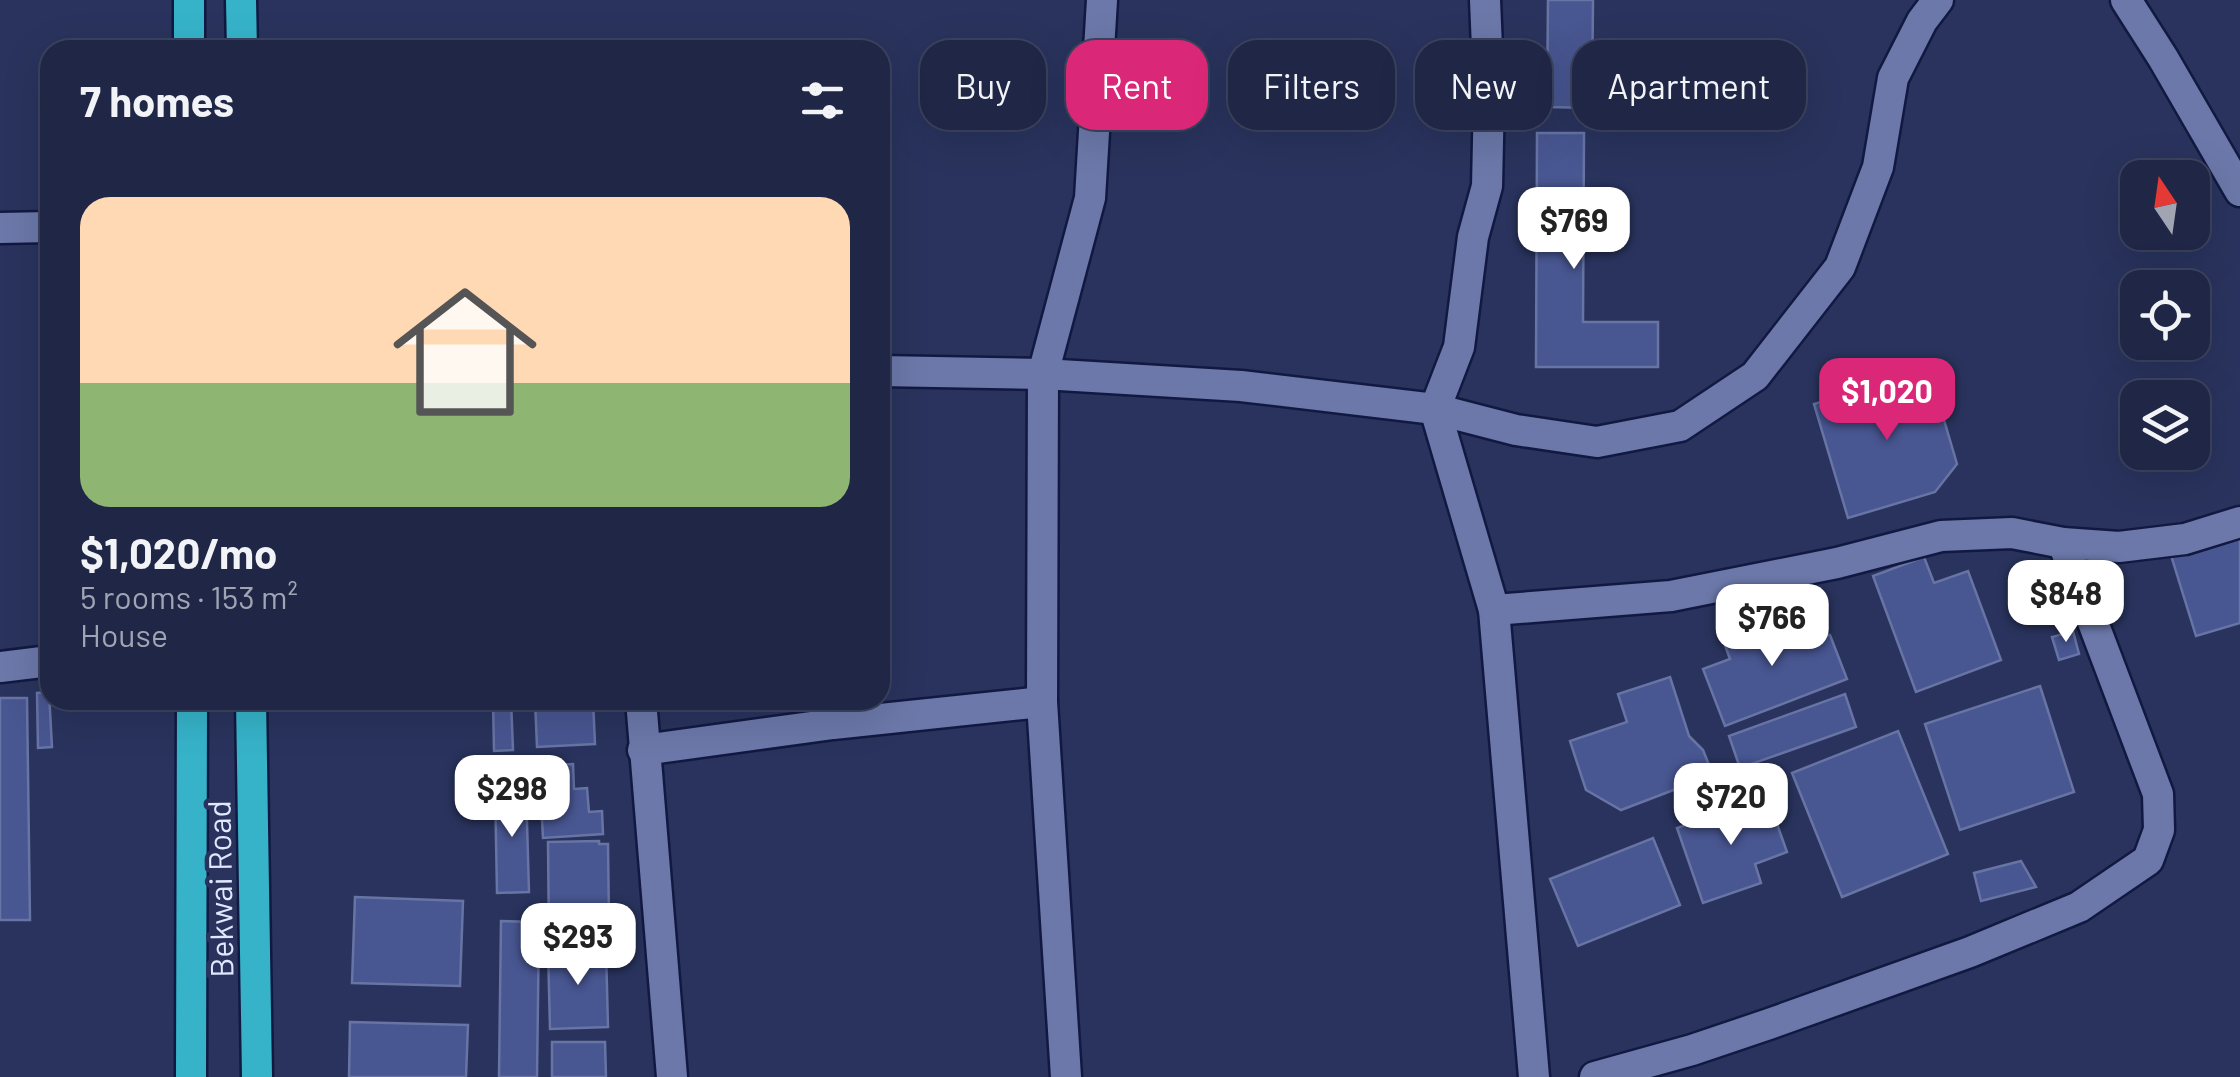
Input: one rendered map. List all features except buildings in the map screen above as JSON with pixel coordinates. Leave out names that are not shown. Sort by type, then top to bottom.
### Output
[{"type":"highway","points":[[189,0],[189,40]]},
{"type":"highway","points":[[241,0],[242,40]]},
{"type":"highway","name":"Bekwai Road","points":[[191,1077],[192,710]]},
{"type":"highway","name":"Bekwai Road","points":[[252,710],[256,1077]]},
{"type":"street","points":[[1066,1077],[1042,702],[1043,374],[1090,198],[1102,0]]},
{"type":"street","points":[[1486,0],[1487,186],[1472,238],[1459,347],[1435,409],[1494,610],[1534,1077]]},
{"type":"street","points":[[890,371],[1043,374],[1242,386],[1435,409],[1516,430],[1597,442],[1680,426],[1756,376],[1840,267],[1878,167],[1893,78],[1922,21],[1938,0]]},
{"type":"street","points":[[2126,0],[2240,192]]},
{"type":"street","points":[[0,228],[40,228]]},
{"type":"street","points":[[1494,610],[1671,596],[1837,563],[1941,536],[2012,533],[2063,542],[2135,545],[2185,539],[2240,522]]},
{"type":"street","points":[[1595,1077],[1692,1050],[1970,952],[2079,908],[2148,860],[2159,830],[2158,794],[2063,542]]},
{"type":"street","points":[[0,667],[40,663]]},
{"type":"street","points":[[643,750],[833,724],[1042,702]]},
{"type":"street","points":[[641,710],[672,1077]]}]
